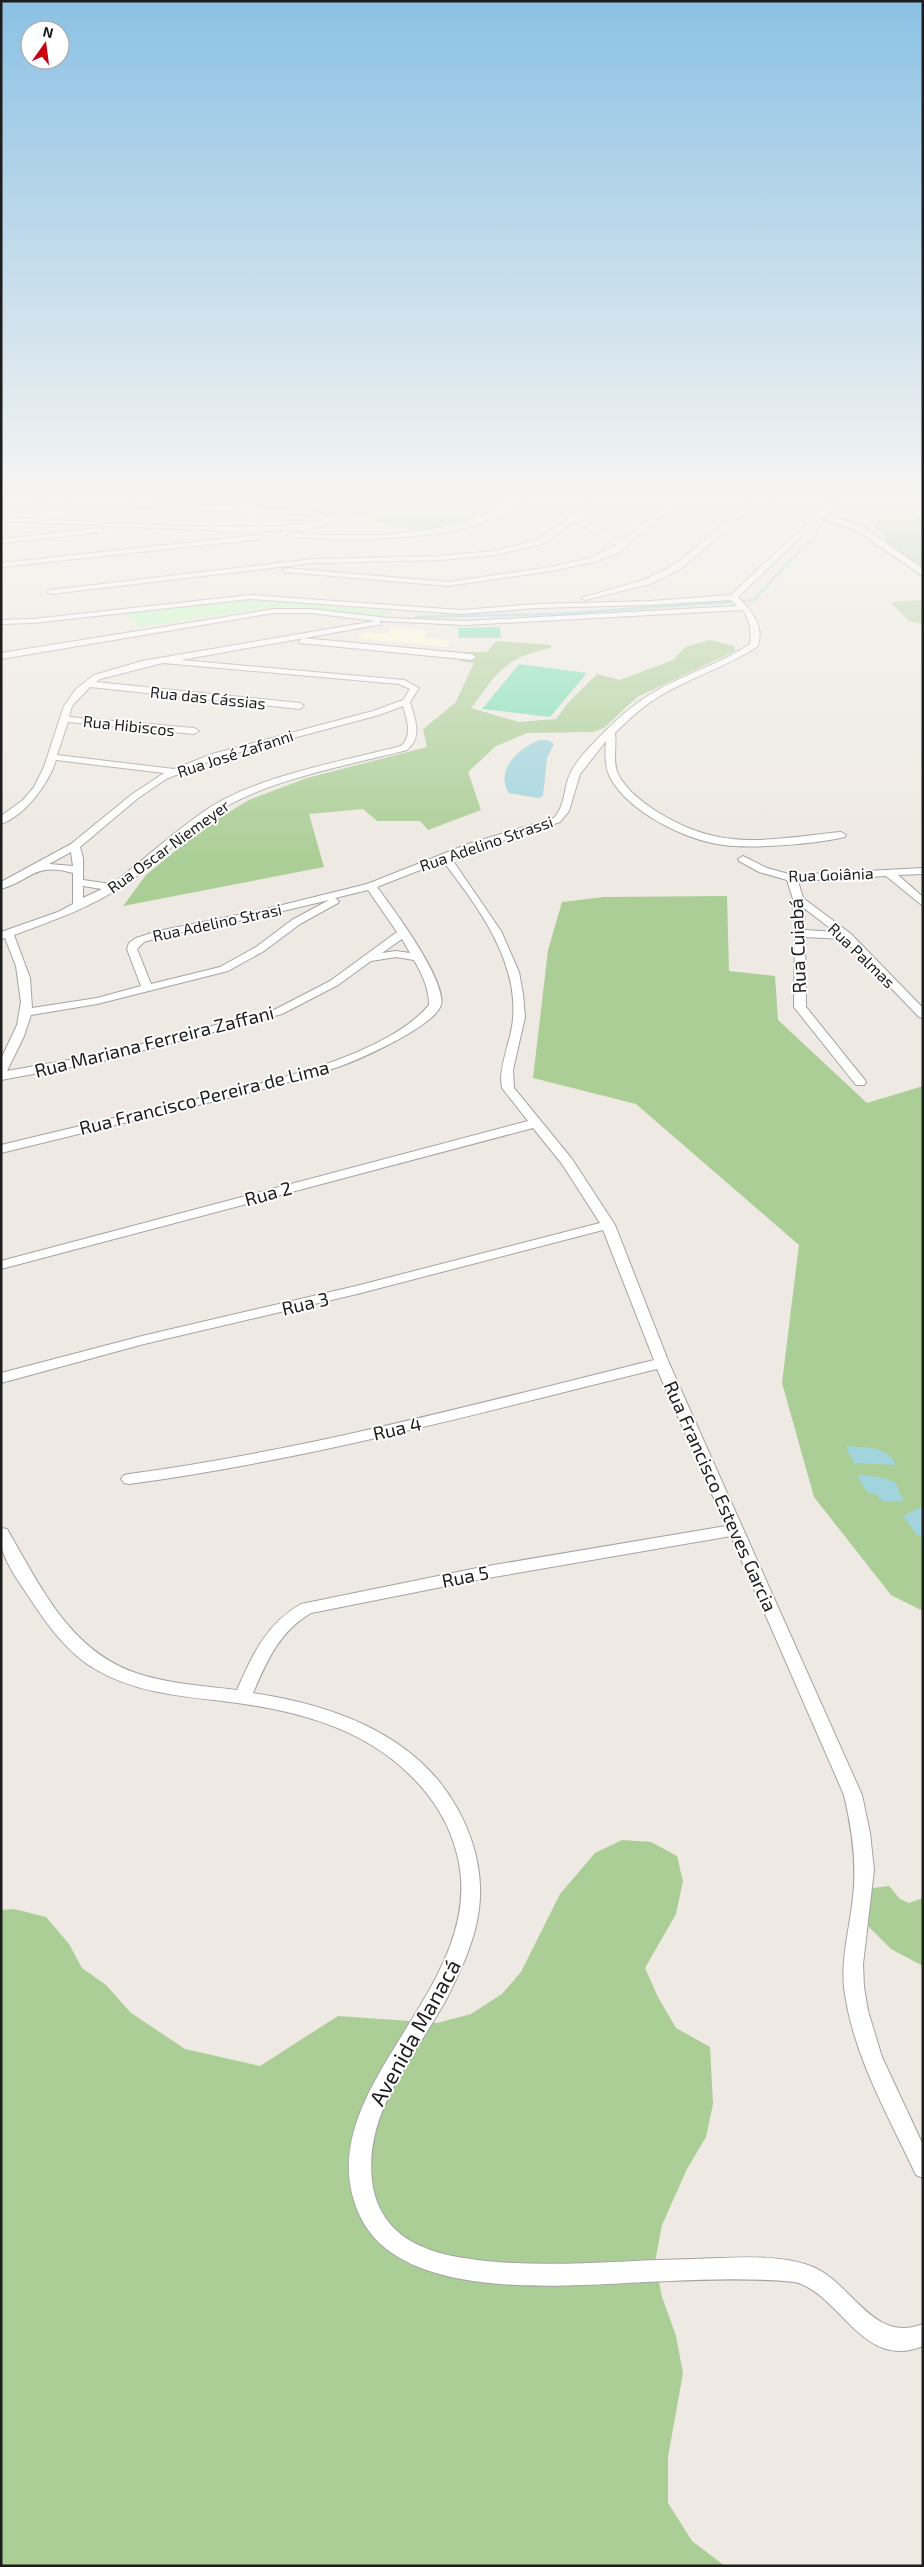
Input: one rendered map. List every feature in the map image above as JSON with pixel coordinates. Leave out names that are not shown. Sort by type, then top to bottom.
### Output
[{"type":"street","points":[[1,622],[35,621]]},
{"type":"street","points":[[1,656],[215,621]]},
{"type":"street","points":[[1,821],[34,795],[52,757],[73,698],[86,684],[108,673],[166,660],[385,621]]},
{"type":"street","points":[[415,621],[486,623],[524,621]]},
{"type":"street","name":"Rua Adelino Strassi","points":[[346,893],[370,886],[445,857],[557,820],[564,810],[575,775],[594,749],[646,701],[754,645],[756,636],[752,621]]},
{"type":"street","points":[[290,639],[472,657]]},
{"type":"street","points":[[166,660],[401,682],[415,688],[406,702]]},
{"type":"street","name":"Rua das Cássias","points":[[86,684],[300,706]]},
{"type":"street","name":"Rua José Zafanni","points":[[1,886],[75,846],[151,784],[176,772],[216,756],[406,702]]},
{"type":"street","name":"Rua Oscar Niemeyer","points":[[5,935],[78,906],[114,886],[213,810],[239,796],[298,775],[404,748],[410,743],[413,735],[406,702]]},
{"type":"street","points":[[376,712],[397,713],[409,718]]},
{"type":"street","name":"Rua Hibiscos","points":[[64,719],[194,732]]},
{"type":"street","points":[[611,734],[612,768],[624,792],[646,808],[698,836],[728,842],[841,835]]},
{"type":"street","points":[[52,757],[176,772]]},
{"type":"street","points":[[75,846],[78,906]]},
{"type":"street","name":"Rua Francisco Esteves Garcia","points":[[445,857],[471,891],[502,940],[508,957],[518,1001],[519,1016],[506,1075],[511,1093],[567,1162],[608,1225],[662,1363],[854,1795],[866,1859],[855,1952],[854,1986],[859,2012],[873,2061],[923,2168]]},
{"type":"street","name":"Rua Goiânia","points":[[743,859],[763,870],[792,878],[923,871]]},
{"type":"street","points":[[40,866],[64,867],[102,887],[114,886]]},
{"type":"street","points":[[888,873],[923,903]]},
{"type":"street","name":"Rua Cuiabá","points":[[792,878],[798,899],[800,1007],[860,1082]]},
{"type":"street","name":"Rua Francisco Pereira de Lima","points":[[1,1149],[275,1083],[333,1065],[377,1046],[424,1018],[436,1000],[434,989],[404,932],[370,886]]},
{"type":"street","points":[[27,1012],[97,1001],[224,969],[260,949],[296,922],[346,893]]},
{"type":"street","name":"Rua Adelino Strasi","points":[[147,987],[132,949],[136,942],[162,933],[262,913],[346,893]]},
{"type":"street","name":"Rua Palmas","points":[[798,899],[847,936],[923,1015]]},
{"type":"street","points":[[262,913],[284,915],[296,922]]},
{"type":"street","name":"Rua Mariana Ferreira Zaffani","points":[[1,1076],[103,1057],[264,1016],[292,1006],[310,997],[404,932]]},
{"type":"street","points":[[800,933],[847,936]]},
{"type":"street","points":[[1,1070],[23,1026],[27,1012],[21,961],[5,935]]},
{"type":"street","points":[[367,959],[391,954],[416,957]]},
{"type":"street","name":"Rua 2","points":[[1,1265],[536,1123]]},
{"type":"street","name":"Rua 3","points":[[1,1378],[142,1340],[357,1290],[608,1225]]},
{"type":"street","name":"Rua 4","points":[[129,1479],[195,1470],[330,1444],[662,1363]]},
{"type":"street","name":"Rua 5","points":[[243,1697],[266,1646],[280,1626],[290,1617],[306,1608],[482,1573],[736,1530]]},
{"type":"street","name":"Avenida Manacá","points":[[1,1533],[24,1576],[46,1610],[83,1652],[102,1664],[134,1679],[178,1690],[243,1697],[310,1709],[343,1721],[401,1756],[425,1778],[444,1801],[457,1825],[464,1850],[470,1878],[470,1910],[453,1966],[422,2024],[380,2089],[367,2120],[359,2152],[358,2176],[366,2206],[374,2223],[390,2242],[414,2255],[447,2265],[514,2273],[792,2271],[814,2279],[868,2327],[882,2336],[895,2341],[909,2342],[923,2335]]},
{"type":"shaded area","points":[[392,627],[429,631],[424,638],[451,641],[447,647],[357,638],[362,632],[386,634]]},
{"type":"green space","points":[[132,621],[182,621],[140,627]]},
{"type":"green space","points":[[909,621],[923,621],[923,624]]},
{"type":"green space","points":[[500,627],[501,638],[459,638],[458,628]]},
{"type":"green space","points":[[710,640],[734,646],[735,651],[637,697],[604,728],[593,732],[527,733],[496,746],[468,772],[481,810],[428,830],[420,821],[377,821],[363,809],[309,814],[324,867],[123,906],[146,875],[207,825],[249,800],[307,778],[427,747],[423,729],[455,703],[474,663],[459,661],[465,652],[487,652],[496,641],[551,645],[551,648],[523,656],[504,668],[488,685],[471,708],[519,722],[556,719],[568,703],[597,674],[620,680],[673,660],[685,647]]},
{"type":"green space","points":[[519,664],[587,673],[550,717],[482,709]]},
{"type":"green space","points":[[727,896],[729,971],[775,976],[778,1020],[867,1103],[923,1086],[923,1611],[891,1595],[814,1497],[782,1383],[799,1245],[636,1104],[533,1078],[548,950],[562,902],[604,897]]},
{"type":"green space","points":[[622,1840],[651,1842],[677,1856],[683,1881],[676,1914],[645,1968],[658,1997],[676,2028],[710,2047],[713,2104],[706,2137],[687,2169],[662,2225],[655,2262],[662,2297],[676,2336],[683,2373],[668,2457],[668,2503],[692,2541],[725,2566],[1,2566],[1,1910],[14,1909],[46,1917],[69,1944],[82,1968],[106,1985],[131,2013],[185,2049],[260,2066],[338,2016],[437,2023],[471,2014],[502,1994],[521,1972],[560,1894],[595,1853]]},
{"type":"green space","points":[[889,1886],[900,1899],[909,1903],[923,1898],[923,1966],[891,1949],[862,1920],[866,1899],[873,1888]]},
{"type":"water","points":[[540,740],[548,740],[554,744],[547,758],[543,796],[538,798],[509,793],[505,784],[505,776],[511,761],[524,748]]},
{"type":"water","points":[[846,1446],[881,1451],[887,1454],[896,1465],[854,1463]]},
{"type":"water","points":[[857,1475],[880,1477],[895,1482],[904,1501],[884,1502],[877,1495],[867,1492]]},
{"type":"water","points":[[921,1507],[923,1508],[923,1537],[917,1535],[903,1516]]}]
